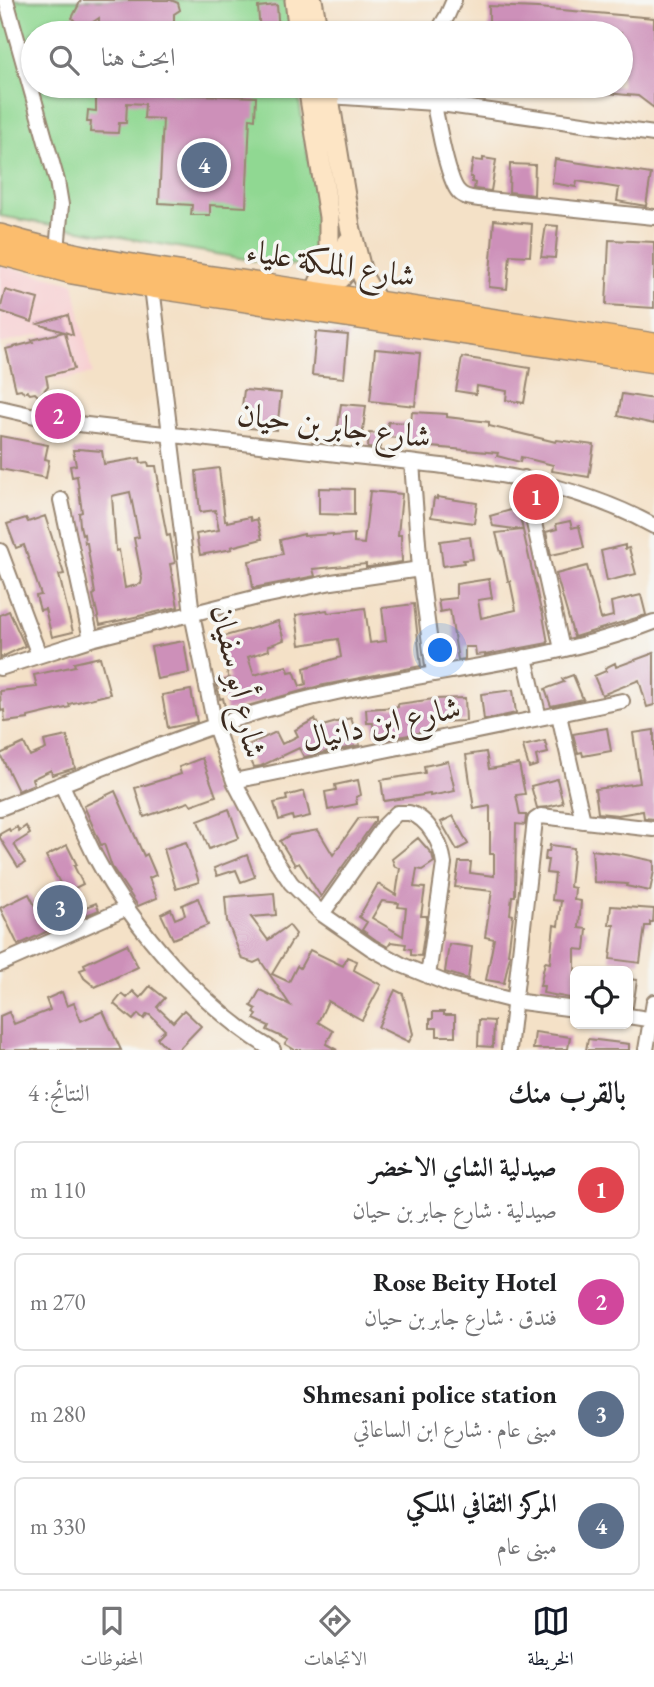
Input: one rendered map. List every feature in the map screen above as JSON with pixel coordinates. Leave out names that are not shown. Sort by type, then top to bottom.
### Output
[{"type":"main road","points":[[295,0],[298,21]]},
{"type":"main road","points":[[312,0],[316,21]]},
{"type":"main road","points":[[310,98],[329,217],[326,264],[315,292]]},
{"type":"main road","points":[[329,98],[349,226],[363,276],[379,303]]},
{"type":"main road","points":[[326,264],[334,278],[341,278],[346,272],[349,226]]},
{"type":"main road","name":"شارع الملكة علياء","points":[[0,235],[57,251],[106,260],[654,344]]},
{"type":"main road","name":"شارع الملكة علياء","points":[[0,254],[72,273],[152,287],[654,362]]},
{"type":"street","points":[[6,0],[21,53]]},
{"type":"street","points":[[444,21],[454,0]]},
{"type":"street","points":[[34,98],[61,205],[57,251]]},
{"type":"street","points":[[389,98],[654,134]]},
{"type":"street","points":[[432,98],[450,177],[458,192],[464,196],[654,216]]},
{"type":"street","name":"شارع أبو سفيان","points":[[152,287],[192,614],[215,726],[234,781],[276,860],[291,883],[322,914],[371,948],[402,965],[451,985],[514,1001],[570,1008]]},
{"type":"street","name":"شارع جابر بن حيان","points":[[0,408],[61,422],[524,478],[588,496],[654,526]]},
{"type":"street","points":[[412,463],[420,569],[434,673]]},
{"type":"street","points":[[524,478],[562,649]]},
{"type":"street","points":[[61,500],[90,639]]},
{"type":"street","points":[[0,551],[40,654]]},
{"type":"street","points":[[0,668],[90,639],[192,614],[312,586],[420,569]]},
{"type":"street","points":[[0,808],[215,726],[277,707],[338,692],[562,649],[654,622]]},
{"type":"street","points":[[525,657],[539,718]]},
{"type":"street","name":"شارع ابن دانيال","points":[[234,781],[622,701]]},
{"type":"street","points":[[559,715],[583,821]]},
{"type":"street","points":[[62,785],[97,859],[127,908],[165,956],[251,1044],[273,1050]]},
{"type":"street","points":[[322,914],[384,826],[397,813],[410,814],[434,834],[442,850],[443,864],[428,976]]},
{"type":"street","points":[[509,1050],[536,820],[541,816],[654,829]]},
{"type":"street","points":[[0,964],[127,908]]},
{"type":"street","points":[[646,1050],[654,1002]]},
{"type":"street","points":[[633,1017],[653,1020]]},
{"type":"shaded area","points":[[0,265],[74,283],[92,374],[55,381],[41,334],[0,344]]},
{"type":"green space","points":[[0,0],[287,0],[290,21],[21,21],[21,98],[299,98],[324,231],[318,248],[307,263],[285,266],[0,216]]},
{"type":"building","points":[[81,0],[171,0],[178,3],[180,10],[174,14],[174,21],[99,21],[99,18],[94,21],[75,21],[72,18]]},
{"type":"building","points":[[277,5],[278,21],[259,21],[258,7]]},
{"type":"building","points":[[489,6],[654,18],[654,108],[638,96],[633,96],[633,21],[489,21]]},
{"type":"building","points":[[96,98],[256,98],[255,119],[250,118],[246,207],[210,205],[210,215],[191,215],[192,205],[159,203],[163,119],[144,118],[145,104],[127,103],[126,123],[119,123],[118,133],[90,132],[88,110],[96,111]]},
{"type":"building","points":[[483,158],[496,160],[491,191],[474,189],[475,183],[470,177],[473,160],[483,161]]},
{"type":"building","points":[[555,159],[651,174],[646,206],[617,201],[619,188],[577,181],[576,187],[552,183]]},
{"type":"building","points":[[510,164],[535,165],[534,195],[509,192]]},
{"type":"building","points":[[494,220],[532,224],[530,256],[510,255],[507,289],[489,287]]},
{"type":"building","points":[[546,225],[558,226],[555,258],[541,257]]},
{"type":"building","points":[[609,240],[654,242],[654,308],[606,305]]},
{"type":"building","points":[[5,290],[38,299],[32,322],[0,311]]},
{"type":"building","points":[[68,315],[73,335],[65,332],[74,369],[46,376],[48,386],[39,397],[35,393],[16,390],[6,349],[64,332],[38,324]]},
{"type":"building","points":[[316,332],[348,335],[344,378],[312,375]]},
{"type":"building","points":[[375,349],[420,353],[415,406],[370,401]]},
{"type":"building","points":[[462,357],[530,368],[524,403],[506,400],[507,391],[477,386],[476,394],[456,391]]},
{"type":"building","points":[[244,390],[281,393],[277,430],[248,428],[250,408],[242,407]]},
{"type":"building","points":[[622,394],[654,399],[654,424],[618,416]]},
{"type":"building","points":[[341,404],[366,406],[362,438],[337,435]]},
{"type":"building","points":[[412,412],[447,414],[447,417],[489,422],[489,426],[556,442],[594,445],[589,477],[552,471],[553,465],[521,457],[520,462],[497,456],[498,453],[409,445],[409,439],[387,437],[388,422],[411,423]]},
{"type":"building","points":[[369,433],[381,434],[380,449],[368,448]]},
{"type":"building","points":[[0,436],[48,445],[45,459],[49,460],[46,478],[0,469]]},
{"type":"building","points":[[73,450],[102,451],[104,464],[140,458],[141,463],[148,462],[149,466],[156,466],[167,536],[170,535],[175,563],[170,564],[178,607],[100,625],[93,595],[95,594],[87,543],[80,525],[79,513],[82,512],[77,476],[72,477],[70,466],[76,465]],"holes":[[[130,492],[139,537],[134,538],[141,584],[125,588],[119,550],[116,551],[112,496]]]},
{"type":"building","points":[[219,468],[225,521],[250,517],[251,521],[257,519],[262,539],[231,547],[232,549],[200,555],[196,534],[219,530],[215,510],[200,512],[196,471]]},
{"type":"building","points":[[319,488],[354,489],[354,515],[319,514]]},
{"type":"building","points":[[370,491],[402,494],[398,535],[401,535],[402,562],[369,567],[366,567],[366,564],[313,569],[315,576],[253,588],[249,561],[283,554],[280,540],[304,534],[354,534],[354,543],[364,544]]},
{"type":"building","points":[[434,498],[477,503],[474,523],[431,517]]},
{"type":"building","points":[[518,508],[548,643],[485,655],[476,655],[475,647],[465,647],[465,659],[458,660],[450,610],[440,612],[438,600],[456,598],[456,584],[489,579],[492,598],[478,600],[481,618],[516,610],[496,533],[522,530],[493,526],[490,516]]},
{"type":"building","points":[[45,516],[64,574],[59,575],[73,632],[52,637],[45,609],[40,610],[36,596],[41,595],[24,545],[16,548],[7,524],[26,518],[28,522]]},
{"type":"building","points":[[570,521],[572,528],[579,526],[584,548],[551,555],[546,532],[557,529],[556,524]]},
{"type":"building","points":[[470,537],[473,559],[443,566],[440,541]]},
{"type":"building","points":[[625,545],[625,549],[629,548],[636,574],[607,581],[601,551]]},
{"type":"building","points":[[587,566],[601,619],[613,616],[611,602],[641,595],[646,615],[574,637],[556,574]]},
{"type":"building","points":[[414,604],[421,666],[319,686],[226,712],[216,682],[229,679],[218,638],[278,621],[284,640],[268,646],[269,650],[248,657],[254,675],[287,666],[289,672],[294,671],[300,686],[306,684],[304,668],[341,657],[338,639],[300,645],[296,615],[365,608],[370,643],[386,641],[382,608]]},
{"type":"building","points":[[9,611],[25,646],[0,658],[0,615]]},
{"type":"building","points":[[184,641],[189,673],[157,679],[151,647]]},
{"type":"building","points":[[654,653],[654,705],[647,707],[639,680],[602,695],[594,676],[615,663],[616,667]]},
{"type":"building","points":[[100,657],[110,694],[69,704],[70,707],[28,719],[5,722],[4,710],[1,711],[0,691],[37,687],[34,675],[75,666],[74,663]]},
{"type":"building","points":[[573,675],[583,699],[551,706],[545,689],[564,682],[562,679]]},
{"type":"building","points":[[191,690],[197,722],[168,728],[162,695]]},
{"type":"building","points":[[513,690],[516,713],[484,720],[481,694]]},
{"type":"building","points":[[465,698],[466,721],[431,722],[433,730],[379,739],[378,733],[374,734],[373,723],[367,723],[366,709],[398,707],[398,704],[434,699]]},
{"type":"building","points":[[351,718],[360,745],[338,750],[337,746],[326,752],[304,757],[299,748],[254,767],[244,747],[276,732],[282,744],[298,736],[295,730],[315,719],[319,727]]},
{"type":"building","points":[[607,728],[611,751],[583,756],[582,752],[578,753],[573,734]]},
{"type":"building","points":[[654,730],[654,819],[644,818],[643,811],[618,815],[598,813],[595,789],[640,783],[633,733]]},
{"type":"building","points":[[67,736],[75,768],[52,775],[51,770],[32,779],[34,784],[18,791],[0,754],[24,743],[30,756],[46,749],[44,741]]},
{"type":"building","points":[[545,741],[548,753],[536,756],[538,765],[529,768],[523,746]]},
{"type":"building","points":[[486,752],[489,769],[519,764],[525,794],[516,795],[520,815],[526,815],[525,825],[516,824],[515,896],[512,896],[510,955],[504,983],[486,980],[494,939],[485,937],[492,891],[455,887],[459,862],[471,862],[470,873],[494,876],[494,854],[490,854],[490,806],[474,809],[466,755]]},
{"type":"building","points":[[202,758],[216,796],[144,817],[135,788],[181,774],[179,767]]},
{"type":"building","points":[[448,761],[455,791],[384,801],[381,780],[425,773],[424,766]]},
{"type":"building","points":[[557,779],[563,803],[537,808],[531,786]]},
{"type":"building","points":[[358,780],[361,795],[356,797],[357,804],[328,810],[325,792],[336,790],[335,785]]},
{"type":"building","points":[[115,791],[144,856],[147,854],[156,875],[149,878],[157,898],[138,906],[112,867],[104,844],[101,845],[84,806]]},
{"type":"building","points":[[304,791],[310,816],[293,820],[292,816],[279,820],[274,803]]},
{"type":"building","points":[[229,809],[239,838],[209,849],[198,821]]},
{"type":"building","points":[[453,816],[468,844],[457,850],[441,822]]},
{"type":"building","points":[[375,817],[375,821],[321,897],[299,863],[295,865],[280,841],[290,835],[318,830],[333,855],[359,818]]},
{"type":"building","points":[[26,826],[30,834],[14,844],[25,863],[18,867],[0,834],[17,827],[19,831]]},
{"type":"building","points":[[418,838],[432,854],[434,862],[422,870],[417,869],[414,887],[425,888],[421,916],[427,916],[421,956],[411,955],[411,949],[405,948],[406,944],[391,942],[388,947],[362,930],[367,922],[359,917],[378,884],[396,895],[400,868],[395,867],[392,859]],"holes":[[[382,901],[399,903],[398,907],[406,908],[403,936],[372,918]]]},
{"type":"building","points":[[186,842],[199,882],[176,889],[164,849]]},
{"type":"building","points":[[67,845],[83,884],[65,893],[46,856]]},
{"type":"building","points":[[550,845],[574,848],[570,887],[575,888],[574,900],[581,901],[579,928],[587,929],[585,950],[575,949],[575,966],[570,966],[570,998],[543,993],[544,986],[540,986],[545,962],[550,963],[554,925],[558,926],[561,901],[552,900],[555,874],[546,873],[546,851],[549,851]]},
{"type":"building","points":[[592,850],[654,861],[650,891],[626,886],[627,884],[594,882]]},
{"type":"building","points":[[247,855],[255,877],[241,882],[236,870],[217,876],[214,868]]},
{"type":"building","points":[[62,888],[71,913],[96,903],[99,910],[59,926],[48,893]]},
{"type":"building","points":[[274,893],[276,915],[251,917],[268,940],[289,925],[296,934],[272,974],[289,982],[310,950],[343,966],[347,957],[357,961],[354,970],[381,985],[362,1020],[328,1001],[318,1022],[333,1031],[326,1044],[337,1050],[295,1050],[285,1044],[288,1040],[267,1030],[269,1026],[254,1019],[257,1015],[254,1013],[256,1009],[251,1006],[260,990],[290,1005],[260,960],[254,963],[242,959],[227,921],[225,897]]},
{"type":"building","points":[[29,894],[48,931],[18,945],[0,908]]},
{"type":"building","points":[[198,898],[208,925],[173,939],[161,914],[171,909],[175,919],[185,915],[182,905]]},
{"type":"building","points":[[611,906],[654,909],[653,922],[650,922],[650,926],[645,926],[640,963],[610,959],[614,925],[609,925]]},
{"type":"building","points":[[127,944],[138,967],[95,987],[84,978],[80,970],[86,968],[84,964]]},
{"type":"building","points":[[449,944],[472,947],[468,979],[445,972]]},
{"type":"building","points":[[633,980],[637,980],[633,1007]]},
{"type":"building","points":[[150,986],[165,998],[157,1007],[173,1022],[184,1010],[201,1026],[178,1050],[169,1050],[157,1038],[165,1030],[150,1015],[147,1014],[144,1019],[138,1014],[133,1020],[114,1004],[122,994],[127,998],[133,991],[140,998]]},
{"type":"building","points":[[395,990],[403,994],[413,1034],[409,1042],[378,1027]]},
{"type":"building","points":[[62,992],[67,1006],[74,1003],[81,1021],[103,1011],[121,1050],[0,1050],[0,1016],[9,1012],[14,1024],[50,1010],[46,999]]},
{"type":"building","points":[[433,1012],[455,1015],[455,1036],[437,1036],[437,1028],[430,1028]]},
{"type":"building","points":[[479,1020],[494,1021],[493,1047],[478,1046]]},
{"type":"building","points":[[535,1032],[570,1037],[568,1049],[533,1049]]},
{"type":"building","points":[[588,1039],[629,1044],[629,1050],[586,1050]]},
{"type":"place","name":"المركز الثقافي الملكي","points":[[204,165]]},
{"type":"place","name":"Rose Beity Hotel","points":[[58,416]]},
{"type":"place","name":"صيدلية الشاي الاخضر","points":[[536,497]]},
{"type":"place","name":"Shmesani police station","points":[[60,908]]}]
